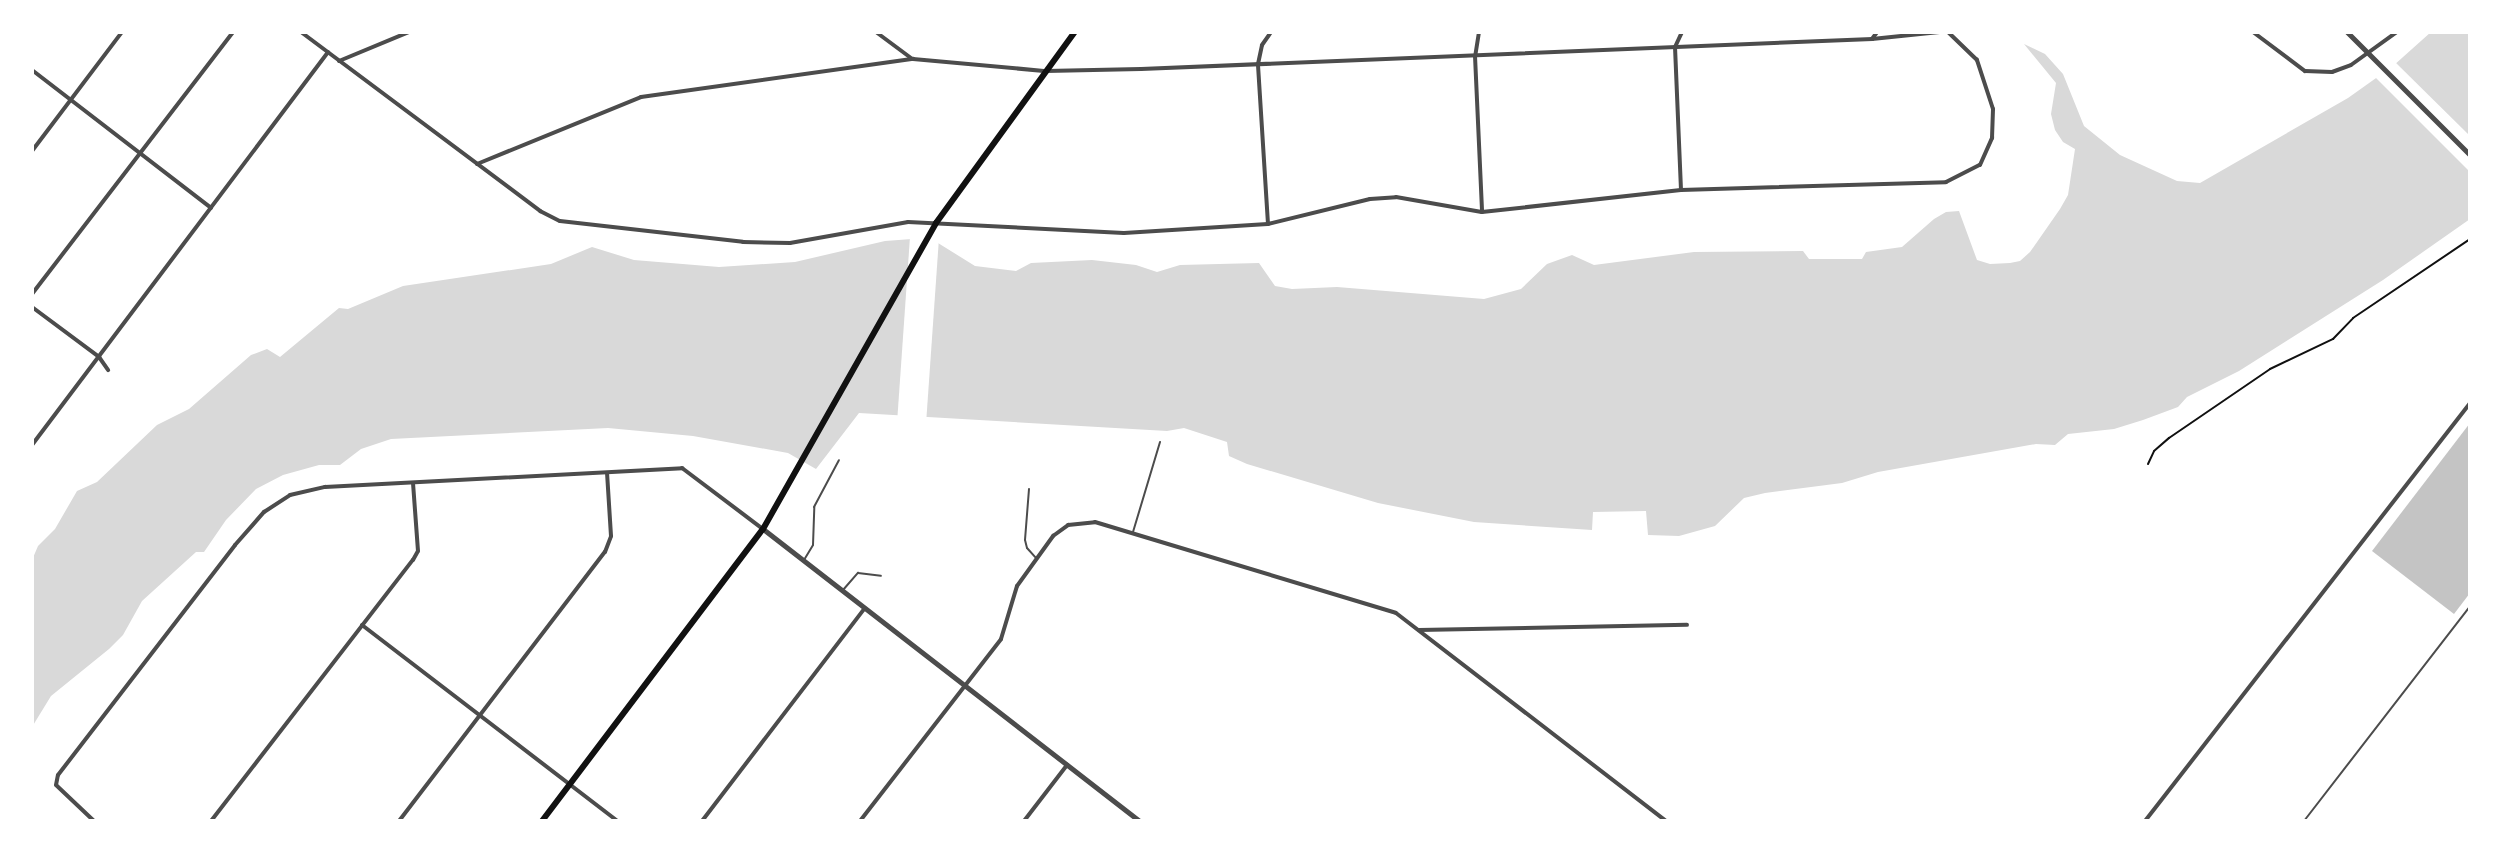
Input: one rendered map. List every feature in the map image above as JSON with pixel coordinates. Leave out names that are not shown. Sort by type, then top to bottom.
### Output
[{"type":"main road","points":[[542,821],[763,529],[936,223],[1075,32]]},
{"type":"street","points":[[32,151],[122,32]]},
{"type":"street","points":[[32,294],[233,32]]},
{"type":"street","points":[[301,32],[540,211],[560,221],[743,242],[790,243],[908,222],[1124,233],[1268,224],[1370,199],[1396,197],[1482,212],[1681,190],[1946,182],[1980,165],[1992,138],[1993,109],[1977,60],[1948,32]]},
{"type":"street","points":[[339,61],[409,32]]},
{"type":"street","points":[[876,32],[913,59]]},
{"type":"street","points":[[1268,224],[1258,64],[1262,45],[1271,32]]},
{"type":"street","points":[[1479,32],[1475,56],[1482,212]]},
{"type":"street","points":[[1681,190],[1675,47],[1682,32]]},
{"type":"street","points":[[1872,39],[1877,32]]},
{"type":"street","points":[[477,164],[641,97],[913,59],[1046,71],[1872,39],[1940,32]]},
{"type":"street","points":[[2253,32],[2305,71],[2332,72],[2351,65],[2397,32]]},
{"type":"street","points":[[2347,32],[2470,155]]},
{"type":"street","points":[[32,445],[328,52]]},
{"type":"street","points":[[32,70],[141,151],[211,208]]},
{"type":"street","points":[[32,307],[99,357],[108,370]]},
{"type":"street","points":[[2145,821],[2470,403]]},
{"type":"street","points":[[94,821],[56,785],[58,775],[264,512],[290,495],[325,487],[682,468],[1139,821]]},
{"type":"street","points":[[399,821],[605,552],[611,536],[607,473]]},
{"type":"street","points":[[211,821],[418,551],[413,483]]},
{"type":"street","points":[[860,821],[1001,639],[1017,586],[1053,536],[1080,522],[1095,522],[1396,613],[1666,821]]},
{"type":"street","points":[[702,821],[865,608]]},
{"type":"street","points":[[362,625],[617,821]]},
{"type":"street","points":[[1419,630],[1687,625]]},
{"type":"street","points":[[1024,821],[1067,765]]},
{"type":"lane","points":[[1133,532],[1160,442]]},
{"type":"lane","points":[[804,561],[813,545],[814,507],[839,460]]},
{"type":"lane","points":[[1029,489],[1025,540],[1027,548],[1036,558]]},
{"type":"lane","points":[[842,591],[858,573],[881,576]]},
{"type":"lane","points":[[2304,821],[2470,606]]},
{"type":"path","points":[[2148,464],[2154,451],[2245,385],[2333,339],[2353,318],[2470,239]]},
{"type":"shaded area","points":[[2431,32],[2470,32],[2470,219],[2383,280],[2239,371],[2187,397],[2178,407],[2114,429],[2068,434],[2055,445],[2036,444],[1878,472],[1842,483],[1744,498],[1715,526],[1679,536],[1648,535],[1646,511],[1593,512],[1592,530],[1474,522],[1378,503],[1247,464],[1229,456],[1227,442],[1184,428],[1167,431],[859,413],[816,469],[788,453],[693,436],[608,428],[391,439],[361,449],[340,465],[319,465],[283,475],[256,489],[226,520],[204,552],[196,552],[142,601],[123,635],[51,696],[32,727],[32,560],[38,546],[55,529],[77,491],[97,482],[157,425],[189,409],[251,355],[267,349],[280,357],[339,308],[348,309],[403,286],[551,264],[592,247],[634,260],[719,267],[795,262],[885,241],[912,239],[938,243],[975,266],[1016,271],[1031,263],[1092,260],[1136,265],[1157,272],[1180,265],[1259,263],[1275,286],[1292,289],[1337,287],[1484,299],[1521,289],[1547,264],[1572,255],[1594,265],[1694,252],[1803,251],[1809,259],[1862,259],[1866,252],[1902,247],[1934,219],[1946,212],[1959,211],[1977,260],[1990,264],[2010,263],[2020,261],[2030,252],[2068,195],[2075,149],[2063,142],[2055,130],[2051,114],[2056,83],[2024,44],[2045,54],[2063,74],[2084,126],[2120,155],[2177,181],[2200,183],[2348,98],[2393,66]]},
{"type":"pier","points":[[2393,60],[2470,136],[2470,172],[2374,76]]},
{"type":"pier","points":[[910,237],[939,239],[921,490],[892,488]]},
{"type":"building","points":[[2470,423],[2470,593],[2454,614],[2372,551]]}]
